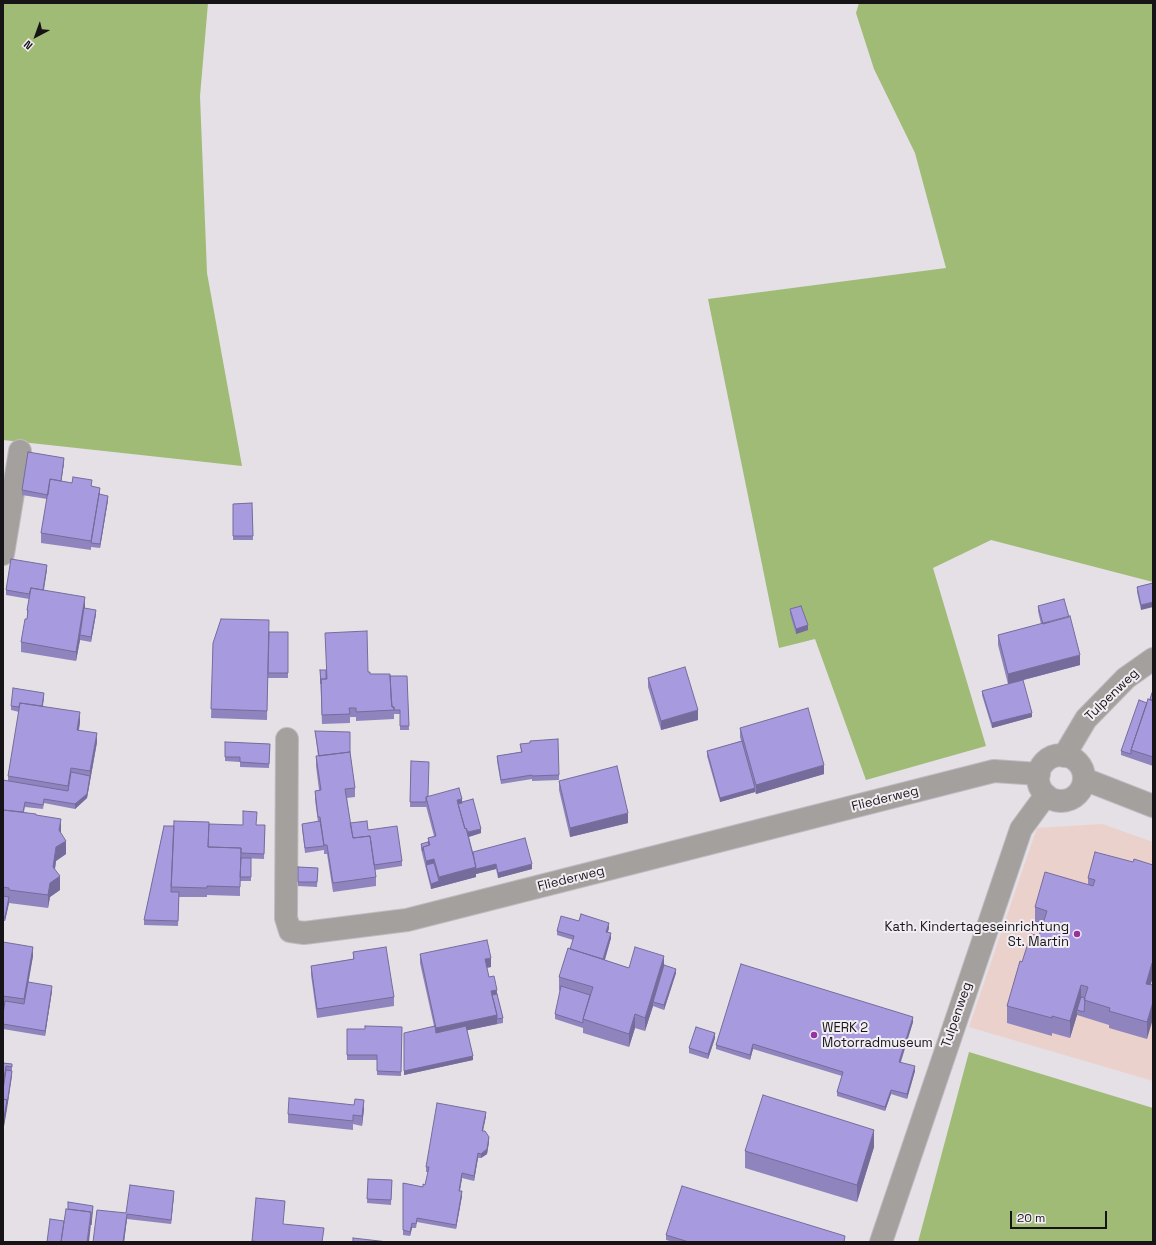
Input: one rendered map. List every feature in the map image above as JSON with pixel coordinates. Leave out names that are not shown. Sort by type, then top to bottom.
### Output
[{"type":"street","points":[[3,554],[20,450]]},
{"type":"street","name":"Tulpenweg","points":[[1064,756],[1086,719],[1126,678],[1153,659]]},
{"type":"street","name":"Fliederweg","points":[[287,739],[286,918],[290,931],[304,933],[407,920],[994,771],[1039,774]]},
{"type":"street","points":[[1059,755],[1064,756],[1075,760],[1080,766],[1084,774],[1084,783],[1075,797],[1059,801],[1050,799],[1044,794],[1038,778],[1039,770],[1044,763],[1059,755]]},
{"type":"street","points":[[1084,779],[1153,806]]},
{"type":"street","name":"Tulpenweg","points":[[880,1242],[1020,829],[1046,795]]},
{"type":"shaded area","name":"Kath. Kindertageseinrichtung St. Martin","points":[[1102,824],[1153,842],[1153,1081],[969,1027],[1037,828]]},
{"type":"green space","points":[[3,3],[208,3],[200,96],[207,273],[242,466],[3,440]]},
{"type":"green space","points":[[859,3],[1153,3],[1153,582],[991,540],[933,568],[986,746],[866,780],[815,639],[779,648],[708,299],[946,268],[915,153],[874,69],[856,13]]},
{"type":"green space","points":[[969,1052],[1153,1108],[1153,1242],[918,1242]]},
{"type":"building","points":[[28,452],[64,458],[61,481],[50,479],[48,495],[22,490]]},
{"type":"building","points":[[73,477],[92,480],[91,486],[100,488],[91,541],[41,533],[50,479],[72,483]]},
{"type":"building","points":[[99,494],[108,496],[100,544],[91,543]]},
{"type":"building","points":[[252,503],[253,536],[233,536],[233,504]]},
{"type":"building","points":[[11,559],[47,565],[43,590],[31,588],[29,594],[6,590]]},
{"type":"building","points":[[1153,583],[1153,602],[1141,605],[1137,587]]},
{"type":"building","points":[[31,588],[85,597],[76,652],[21,642],[25,619],[27,619]]},
{"type":"building","points":[[1064,599],[1069,617],[1043,624],[1038,606]]},
{"type":"building","points":[[801,606],[808,625],[796,629],[790,609]]},
{"type":"building","points":[[84,608],[96,610],[91,637],[80,635]]},
{"type":"building","points":[[1070,616],[1080,655],[1008,674],[998,635]]},
{"type":"building","points":[[221,619],[269,620],[267,711],[211,709],[213,643]]},
{"type":"building","points":[[367,631],[368,672],[370,672],[370,674],[390,674],[392,707],[394,707],[394,710],[356,712],[356,708],[349,708],[350,714],[322,715],[321,679],[327,679],[325,633]]},
{"type":"building","points":[[269,632],[288,632],[288,673],[268,673]]},
{"type":"building","points":[[685,667],[698,710],[661,721],[648,678]]},
{"type":"building","points":[[320,670],[326,670],[326,679],[321,679],[321,684]]},
{"type":"building","points":[[390,676],[407,676],[409,726],[400,726],[400,710],[394,710],[394,707],[392,707]]},
{"type":"building","points":[[1023,680],[1032,713],[992,723],[982,691]]},
{"type":"building","points":[[13,688],[44,693],[42,706],[20,703],[19,707],[11,706]]},
{"type":"building","points":[[1153,690],[1153,701],[1150,699]]},
{"type":"building","points":[[1148,699],[1153,701],[1153,757],[1131,750]]},
{"type":"building","points":[[1139,700],[1147,703],[1131,754],[1121,751]]},
{"type":"building","points":[[20,703],[80,712],[77,730],[97,733],[90,771],[71,768],[68,786],[8,776]]},
{"type":"building","points":[[808,708],[824,765],[756,785],[740,728]]},
{"type":"building","points":[[315,731],[350,732],[350,752],[319,756]]},
{"type":"building","points":[[558,739],[559,775],[532,775],[501,780],[497,756],[522,752],[520,744],[530,743],[530,741]]},
{"type":"building","points":[[742,741],[755,788],[720,798],[707,751]]},
{"type":"building","points":[[225,742],[270,744],[269,764],[240,762],[240,757],[225,757]]},
{"type":"building","points":[[350,752],[355,788],[345,789],[353,838],[370,836],[376,877],[333,883],[327,845],[324,845],[320,817],[318,817],[315,791],[321,790],[316,756]]},
{"type":"building","points":[[411,761],[429,762],[428,796],[426,797],[426,802],[410,802]]},
{"type":"building","points":[[617,766],[628,813],[570,828],[559,781]]},
{"type":"building","points":[[71,772],[90,776],[87,794],[75,804],[44,799],[43,805],[25,802],[23,812],[3,810],[3,780],[68,791]]},
{"type":"building","points":[[459,788],[462,799],[457,800],[476,867],[439,877],[434,859],[426,861],[423,847],[430,845],[428,838],[436,836],[426,797]]},
{"type":"building","points":[[473,799],[481,829],[468,832],[466,828],[465,829],[458,804]]},
{"type":"building","points":[[3,810],[61,819],[59,830],[66,841],[56,847],[53,867],[60,876],[50,883],[48,895],[9,890],[9,888],[3,887]]},
{"type":"building","points":[[243,811],[257,812],[256,825],[265,825],[264,854],[241,853],[241,848],[208,847],[209,824],[243,825]]},
{"type":"building","points":[[174,821],[209,822],[208,847],[241,848],[240,887],[171,887]]},
{"type":"building","points":[[320,821],[324,846],[305,848],[302,824]]},
{"type":"building","points":[[367,821],[368,830],[397,826],[402,861],[374,865],[370,836],[353,838],[350,823]]},
{"type":"building","points":[[164,826],[174,826],[171,892],[179,892],[178,921],[144,920]]},
{"type":"building","points":[[525,838],[532,864],[498,873],[496,864],[476,869],[473,852]]},
{"type":"building","points":[[428,842],[429,845],[423,847],[423,851],[421,844]]},
{"type":"building","points":[[1095,852],[1133,862],[1134,859],[1153,865],[1153,963],[1146,984],[1153,985],[1153,1002],[1147,1022],[1109,1011],[1110,1008],[1084,1000],[1088,987],[1081,985],[1070,1021],[1052,1016],[1052,1018],[1007,1006],[1020,961],[1022,962],[1031,934],[1039,936],[1047,911],[1035,907],[1045,872],[1093,886],[1095,880],[1088,878]]},
{"type":"building","points":[[241,858],[251,858],[251,877],[240,877]]},
{"type":"building","points":[[434,863],[439,881],[431,884],[426,865]]},
{"type":"building","points":[[298,867],[318,868],[317,882],[298,882]]},
{"type":"building","points":[[3,896],[9,897],[5,917],[3,916]]},
{"type":"building","points":[[581,914],[609,923],[606,932],[611,933],[603,959],[570,949],[574,936],[557,931],[561,916],[579,921]]},
{"type":"building","points":[[487,940],[491,958],[485,959],[489,977],[494,976],[497,990],[491,991],[497,1015],[436,1028],[420,954]]},
{"type":"building","points":[[3,942],[33,947],[24,999],[3,996]]},
{"type":"building","points":[[386,947],[394,997],[317,1009],[311,966],[354,959],[353,952]]},
{"type":"building","points":[[635,947],[664,956],[645,1018],[635,1014],[629,1034],[583,1019],[593,987],[559,977],[568,948],[629,968]]},
{"type":"building","name":"WERK 2 Motorradmuseum","points":[[741,964],[913,1017],[899,1062],[915,1066],[907,1094],[891,1090],[885,1107],[837,1092],[843,1072],[753,1044],[750,1055],[716,1045]]},
{"type":"building","points":[[664,965],[676,969],[664,1005],[653,1002]]},
{"type":"building","points":[[28,982],[52,986],[45,1031],[3,1024],[5,1001],[24,1004]]},
{"type":"building","points":[[561,986],[590,995],[583,1023],[555,1014]]},
{"type":"building","points":[[497,994],[503,1018],[497,1019],[492,995]]},
{"type":"building","points":[[1081,997],[1085,998],[1084,1012],[1077,1010]]},
{"type":"building","points":[[365,1026],[402,1027],[401,1072],[377,1071],[377,1055],[347,1055],[347,1029],[365,1029]]},
{"type":"building","points":[[435,1026],[436,1033],[466,1026],[473,1056],[404,1071],[404,1033]]},
{"type":"building","points":[[696,1027],[715,1033],[708,1054],[689,1048]]},
{"type":"building","points":[[3,1063],[12,1064],[12,1067],[6,1066],[3,1086]]},
{"type":"building","points":[[6,1070],[12,1071],[7,1104],[7,1100],[3,1099]]},
{"type":"building","points":[[763,1095],[874,1130],[857,1185],[745,1151]]},
{"type":"building","points":[[289,1098],[354,1105],[355,1099],[364,1100],[362,1116],[353,1115],[353,1121],[288,1114]]},
{"type":"building","points":[[3,1099],[7,1100],[3,1123]]},
{"type":"building","points":[[437,1103],[486,1112],[482,1131],[485,1131],[489,1137],[487,1149],[481,1154],[478,1153],[474,1176],[462,1173],[459,1191],[462,1191],[456,1225],[417,1218],[416,1224],[412,1223],[410,1232],[403,1230],[403,1183],[423,1187],[423,1184],[425,1185],[429,1167],[426,1167]]},
{"type":"building","points":[[368,1179],[392,1180],[391,1200],[367,1199]]},
{"type":"building","points":[[130,1185],[174,1191],[171,1220],[127,1214],[123,1242],[93,1242],[97,1210],[126,1213]]},
{"type":"building","points":[[682,1186],[845,1236],[844,1242],[689,1242],[666,1235]]},
{"type":"building","points":[[256,1198],[285,1201],[283,1224],[324,1228],[322,1242],[252,1241]]},
{"type":"building","points":[[68,1202],[93,1206],[91,1225],[91,1212],[68,1209]]},
{"type":"building","points":[[66,1209],[91,1212],[87,1242],[61,1242]]},
{"type":"building","points":[[50,1219],[64,1221],[61,1242],[47,1242]]},
{"type":"building","points":[[353,1238],[388,1242],[353,1242]]},
{"type":"place","name":"Kath. Kindertageseinrichtung St. Martin","points":[[1077,934]]},
{"type":"place","name":"WERK 2 Motorradmuseum","points":[[814,1035]]}]
